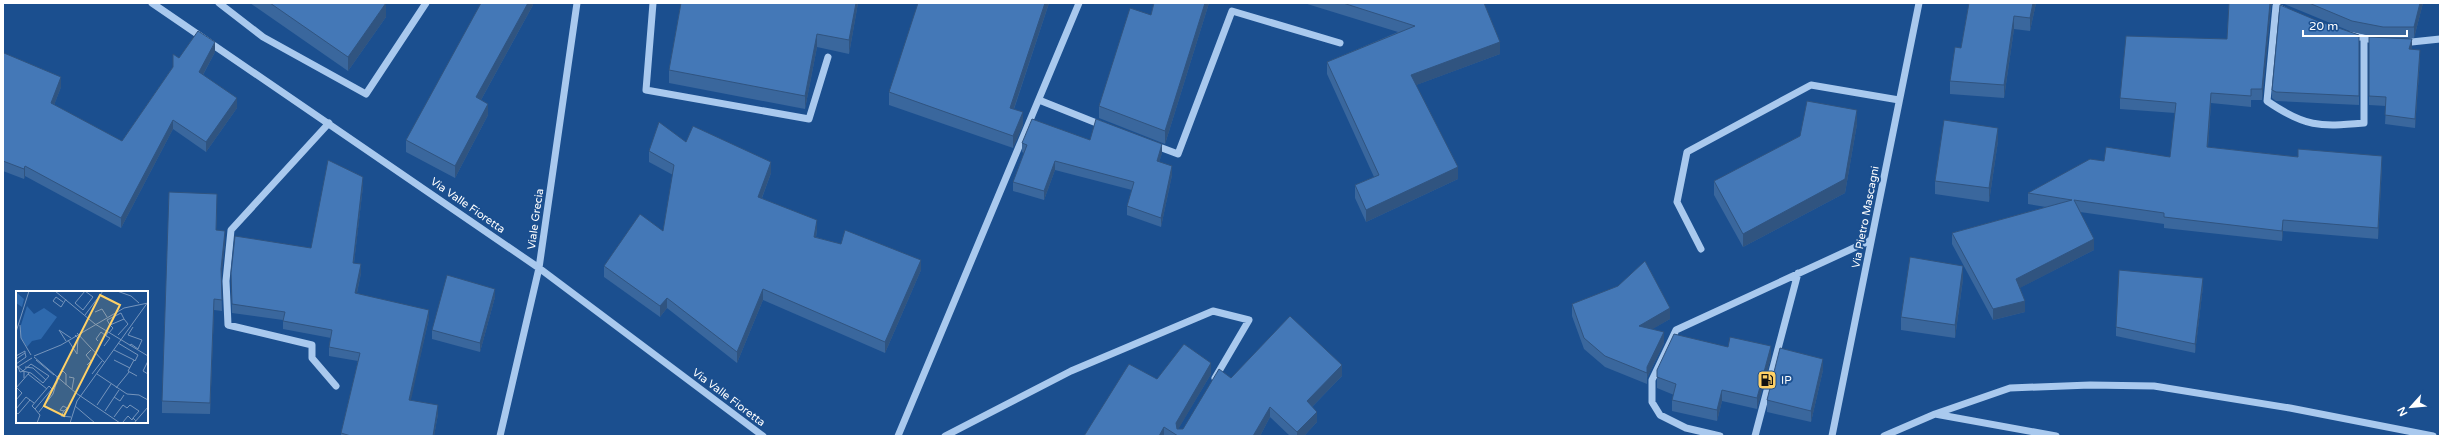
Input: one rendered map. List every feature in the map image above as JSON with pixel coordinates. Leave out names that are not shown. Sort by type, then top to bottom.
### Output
[{"type":"street","name":"Via Valle Fioretta","points":[[152,3],[539,268],[764,436]]},
{"type":"street","points":[[219,3],[263,37],[366,94],[426,3]]},
{"type":"street","name":"Viale Grecia","points":[[500,436],[539,268],[577,3]]},
{"type":"street","points":[[653,3],[646,90],[808,119],[828,57]]},
{"type":"street","points":[[898,436],[1079,3]]},
{"type":"street","name":"Via Pietro Mascagni","points":[[1832,436],[1919,3]]},
{"type":"street","points":[[2295,15],[2276,5],[2267,101],[2291,118],[2325,126],[2364,123],[2364,39]]},
{"type":"street","points":[[1149,143],[1178,154],[1232,11],[1340,43]]},
{"type":"street","points":[[2343,32],[2364,39],[2383,42]]},
{"type":"street","points":[[2396,44],[2440,39]]},
{"type":"street","points":[[1701,249],[1677,202],[1687,152],[1811,85],[1899,100]]},
{"type":"street","points":[[1038,100],[1112,129]]},
{"type":"street","points":[[329,123],[231,230],[226,281],[228,325],[312,345],[312,358],[336,386]]},
{"type":"street","points":[[1720,436],[1686,428],[1660,415],[1652,402],[1652,380],[1676,330],[1871,240]]},
{"type":"street","points":[[1755,436],[1798,273]]},
{"type":"street","points":[[945,436],[1071,371],[1213,311],[1249,320],[1212,383]]},
{"type":"street","points":[[1884,436],[1935,414],[2010,388],[2090,385],[2154,386],[2290,408],[2433,436]]},
{"type":"street","points":[[1935,414],[2056,436]]},
{"type":"building","points":[[270,3],[386,3],[348,57]]},
{"type":"building","points":[[481,3],[528,3],[476,97],[488,104],[455,166],[406,140]]},
{"type":"building","points":[[681,3],[856,3],[849,40],[817,34],[805,96],[669,70]]},
{"type":"building","points":[[918,3],[1045,3],[1010,108],[1023,112],[1013,136],[889,92]]},
{"type":"building","points":[[1154,3],[1205,3],[1165,131],[1099,106],[1130,8],[1151,15]]},
{"type":"building","points":[[1343,3],[1484,3],[1500,42],[1411,75],[1458,167],[1366,210],[1355,185],[1379,175],[1327,62],[1415,26]]},
{"type":"building","points":[[1969,3],[2033,3],[2030,18],[2014,16],[2004,85],[1950,81],[1955,47],[1961,48]]},
{"type":"building","points":[[2229,3],[2270,3],[2262,89],[2251,89],[2251,96],[2211,93],[2207,147],[2298,157],[2298,149],[2382,156],[2378,228],[2283,220],[2282,231],[2164,217],[2164,213],[2074,200],[2094,239],[2016,279],[2025,301],[1993,309],[1952,233],[2072,200],[2028,193],[2090,159],[2104,161],[2106,147],[2170,157],[2176,103],[2120,98],[2126,36],[2227,39]]},
{"type":"building","points":[[2309,3],[2420,3],[2414,27],[2383,27],[2352,21]]},
{"type":"building","points":[[2280,5],[2318,21],[2359,35],[2359,96],[2276,92],[2272,90]]},
{"type":"building","points":[[198,31],[215,42],[199,72],[237,98],[206,142],[173,120],[121,218],[25,166],[24,169],[3,161],[4,53],[61,77],[51,103],[122,141],[173,67],[173,54],[179,58]]},
{"type":"building","points":[[2369,37],[2412,39],[2409,49],[2420,50],[2415,119],[2385,115],[2386,97],[2369,96]]},
{"type":"building","points":[[1807,101],[1857,110],[1845,179],[1743,234],[1714,181],[1800,136]]},
{"type":"building","points":[[1032,119],[1090,140],[1096,119],[1162,144],[1157,161],[1172,166],[1161,218],[1127,206],[1134,182],[1055,161],[1044,191],[1013,182],[1027,145],[1022,143]]},
{"type":"building","points":[[1944,120],[1998,128],[1989,188],[1935,181]]},
{"type":"building","points":[[659,122],[686,142],[693,126],[771,162],[758,197],[817,220],[814,237],[841,244],[845,230],[921,260],[885,342],[763,289],[737,352],[667,298],[660,306],[604,266],[640,214],[663,231],[674,165],[649,151]]},
{"type":"building","points":[[328,160],[363,177],[353,263],[361,264],[355,293],[429,310],[409,400],[438,405],[433,436],[351,436],[341,433],[360,353],[329,347],[332,330],[283,321],[285,312],[232,304],[231,273],[235,236],[311,248]]},
{"type":"building","points":[[169,192],[217,194],[216,230],[225,231],[221,269],[222,300],[214,299],[210,403],[162,401]]},
{"type":"building","points":[[1910,257],[1963,266],[1955,325],[1901,317]]},
{"type":"building","points":[[1645,261],[1670,308],[1639,326],[1664,332],[1647,367],[1647,373],[1605,356],[1584,338],[1572,304],[1618,286]]},
{"type":"building","points":[[2119,270],[2203,278],[2195,344],[2116,327]]},
{"type":"building","points":[[447,275],[495,289],[480,343],[432,330]]},
{"type":"building","points":[[1290,316],[1342,365],[1307,401],[1317,412],[1297,432],[1270,407],[1253,436],[1178,436],[1164,427],[1159,436],[1084,436],[1129,364],[1157,379],[1184,344],[1211,363],[1176,423],[1177,429],[1183,429],[1219,369],[1231,378]]},
{"type":"building","points":[[1674,334],[1728,347],[1730,337],[1771,346],[1757,398],[1722,390],[1717,410],[1672,400],[1676,384],[1657,377],[1657,370]]},
{"type":"building","points":[[1780,348],[1823,359],[1811,411],[1767,400]]},
{"type":"place","name":"IP","points":[[1767,380]]}]
